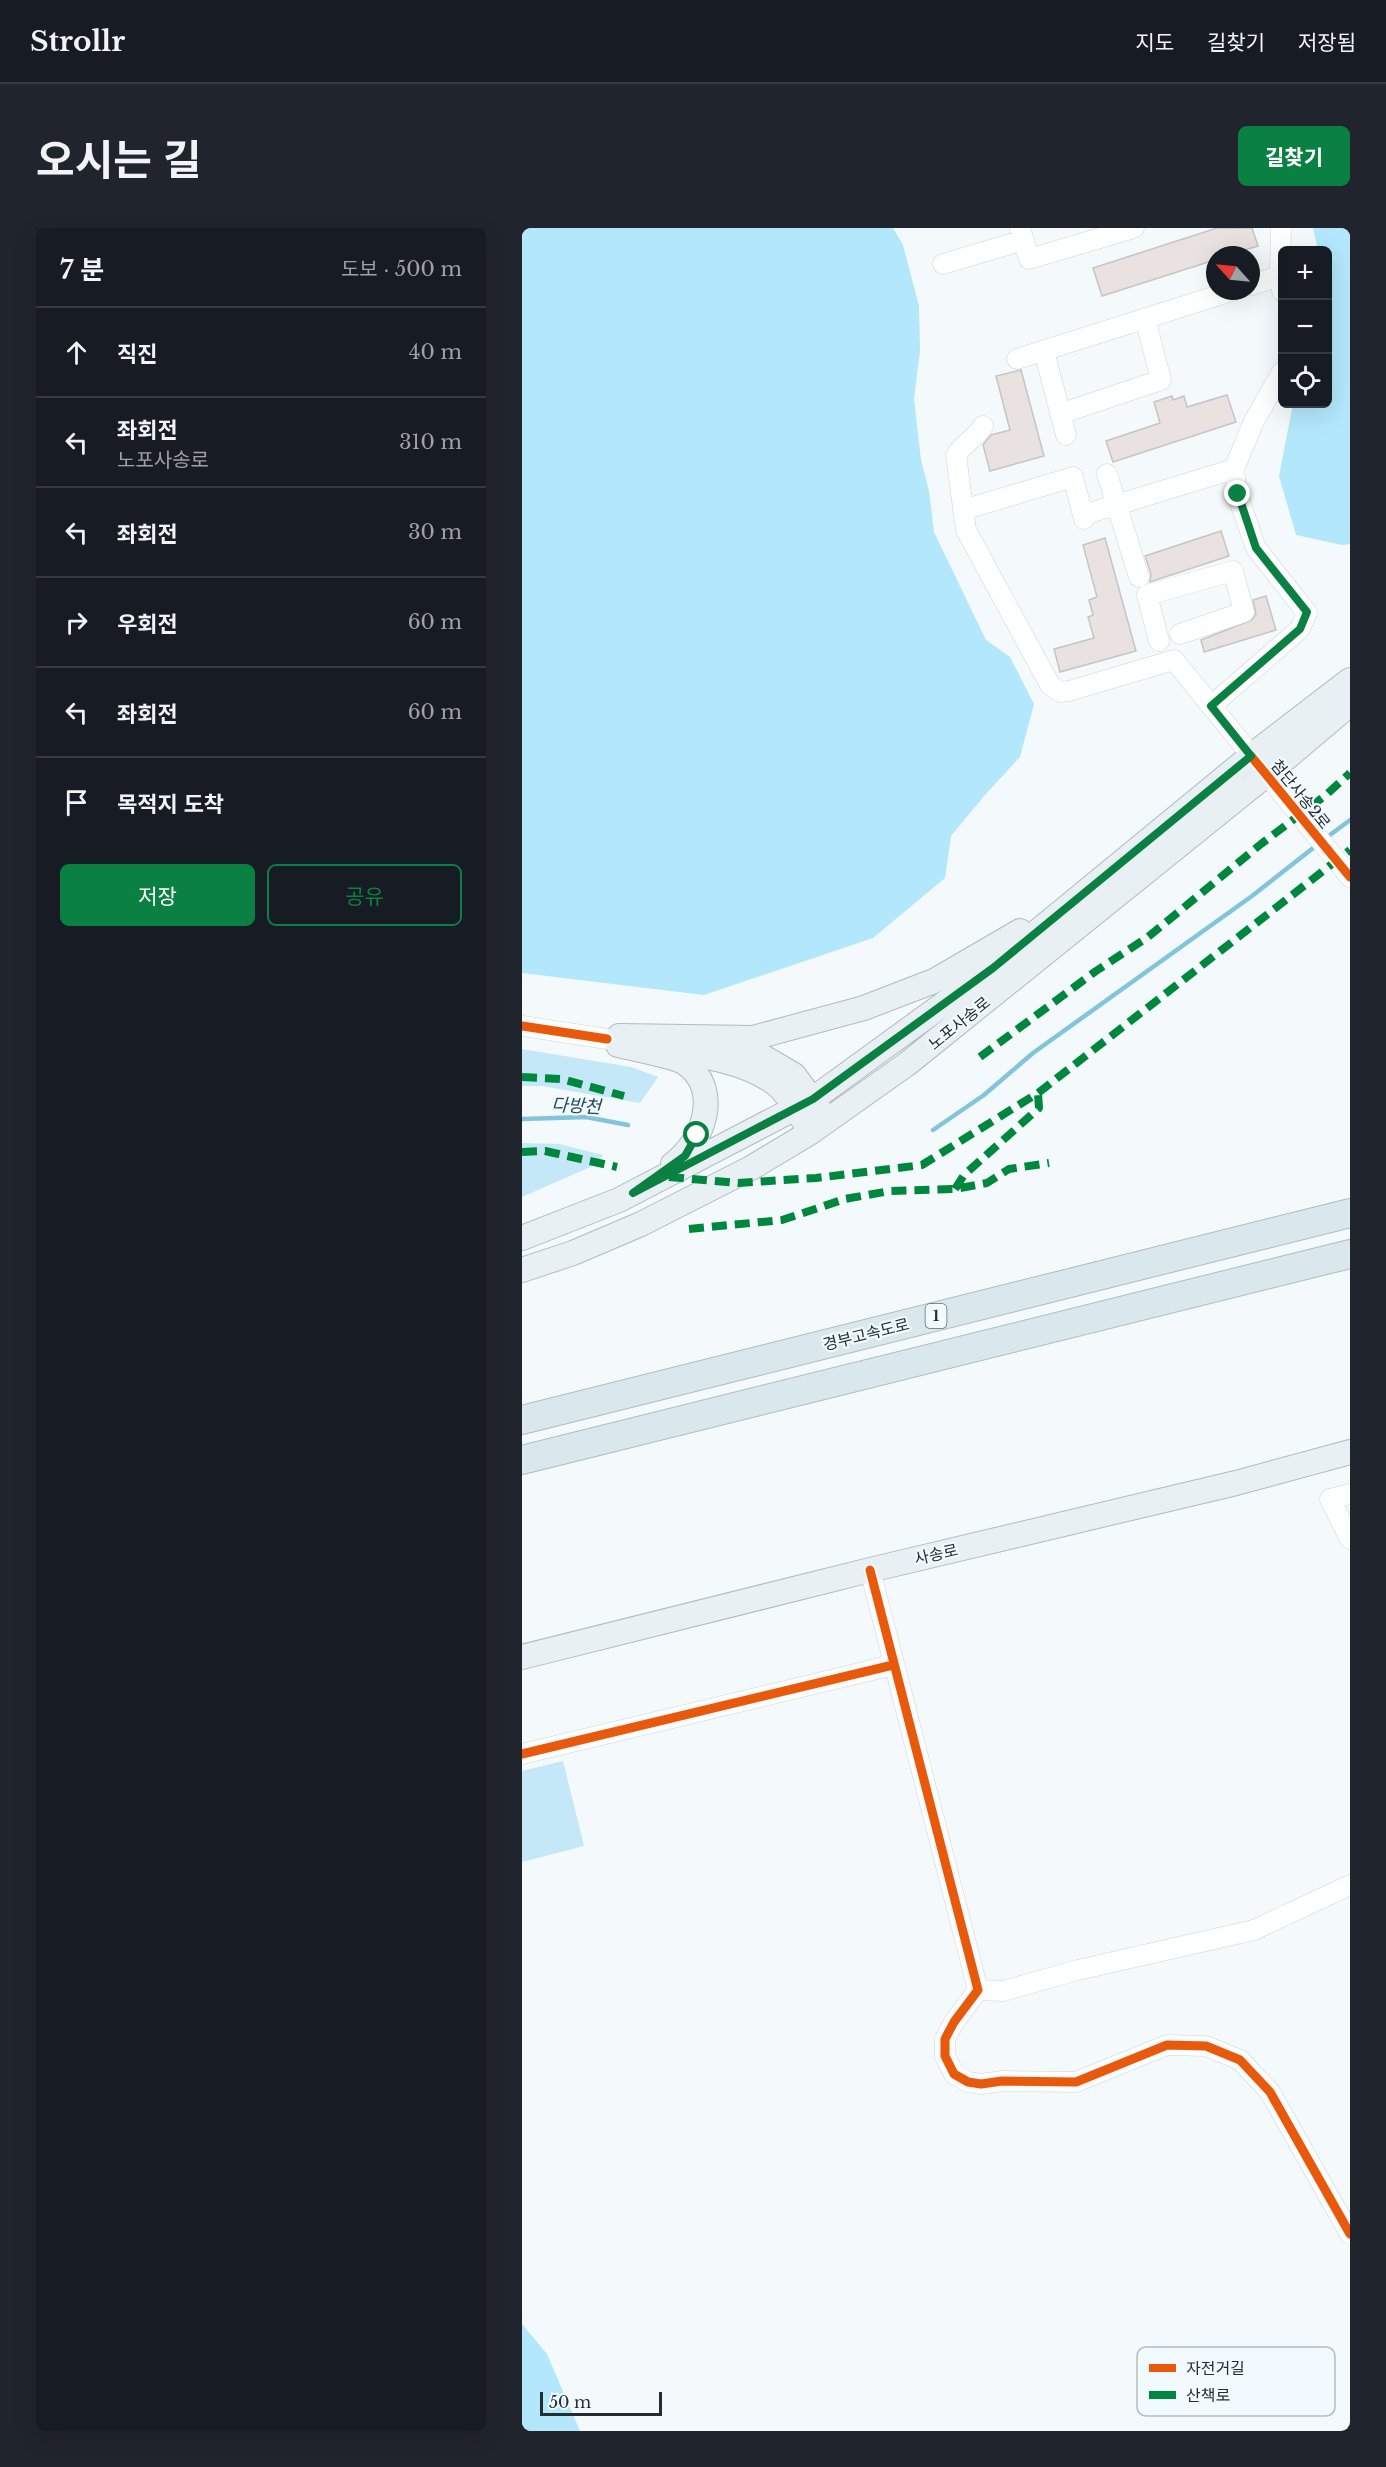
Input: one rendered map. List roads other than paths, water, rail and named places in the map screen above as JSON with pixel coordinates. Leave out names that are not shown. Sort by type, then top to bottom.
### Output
[{"type":"highway","name":"경부고속도로","points":[[522,1420],[1350,1213]]},
{"type":"highway","points":[[522,1460],[1350,1254]]},
{"type":"main road","name":"노포사송로","points":[[522,1238],[619,1200],[805,1104],[993,968],[1251,756],[1350,680]]},
{"type":"main road","name":"노포사송로","points":[[522,1270],[573,1253],[640,1224],[751,1168],[819,1127],[907,1064],[1266,775],[1350,704]]},
{"type":"main road","points":[[615,1040],[753,1038],[864,1008],[934,981],[1077,898]]},
{"type":"main road","points":[[615,1040],[729,1046],[765,1058],[794,1075],[805,1104],[819,1127]]},
{"type":"main road","points":[[615,1040],[684,1062],[700,1078],[706,1095],[707,1109],[697,1135],[685,1156],[633,1193]]},
{"type":"main road","name":"사송로","points":[[522,1658],[870,1570],[1236,1483],[1350,1452]]},
{"type":"street","points":[[943,264],[1022,234],[1029,259],[1134,228]]},
{"type":"street","points":[[1281,228],[1281,246]]},
{"type":"street","points":[[1260,284],[1278,283]]},
{"type":"street","points":[[1017,359],[1206,299]]},
{"type":"street","points":[[1060,414],[1161,380],[1145,318]]},
{"type":"street","points":[[1044,351],[1066,435]]},
{"type":"street","points":[[1211,706],[1300,629],[1307,612],[1256,548],[1238,494],[1234,469],[1254,422],[1278,379]]},
{"type":"street","points":[[983,426],[978,435],[964,444],[956,454],[966,530],[1050,685],[1060,692],[1069,691],[1174,660],[1185,646],[1184,637],[1180,634]]},
{"type":"street","points":[[963,510],[1073,477],[1083,517],[1117,504],[1234,469]]},
{"type":"street","points":[[1107,474],[1139,577]]},
{"type":"street","points":[[1151,667],[1159,641],[1146,595],[1233,571],[1244,612],[1159,641]]},
{"type":"street","name":"첨단사송2로","points":[[1174,660],[1346,873]]},
{"type":"street","points":[[522,1026],[615,1040]]},
{"type":"street","points":[[1350,1494],[1330,1499],[1350,1539]]},
{"type":"street","points":[[870,1570],[978,1990]]},
{"type":"street","points":[[522,1754],[893,1665]]},
{"type":"street","points":[[978,1990],[1003,1991],[1078,1970],[1254,1930],[1350,1885]]},
{"type":"street","points":[[978,1990],[954,2022],[945,2039],[945,2056],[954,2074],[968,2082],[981,2084],[1002,2081],[1076,2082],[1167,2045],[1206,2046],[1240,2060],[1270,2092],[1350,2234]]},
{"type":"waterway","points":[[1326,838],[1350,820]]},
{"type":"waterway","points":[[933,1130],[984,1095],[1033,1053],[1252,896],[1317,845]]},
{"type":"waterway","name":"다방천","points":[[522,1119],[586,1117],[628,1125]]}]
